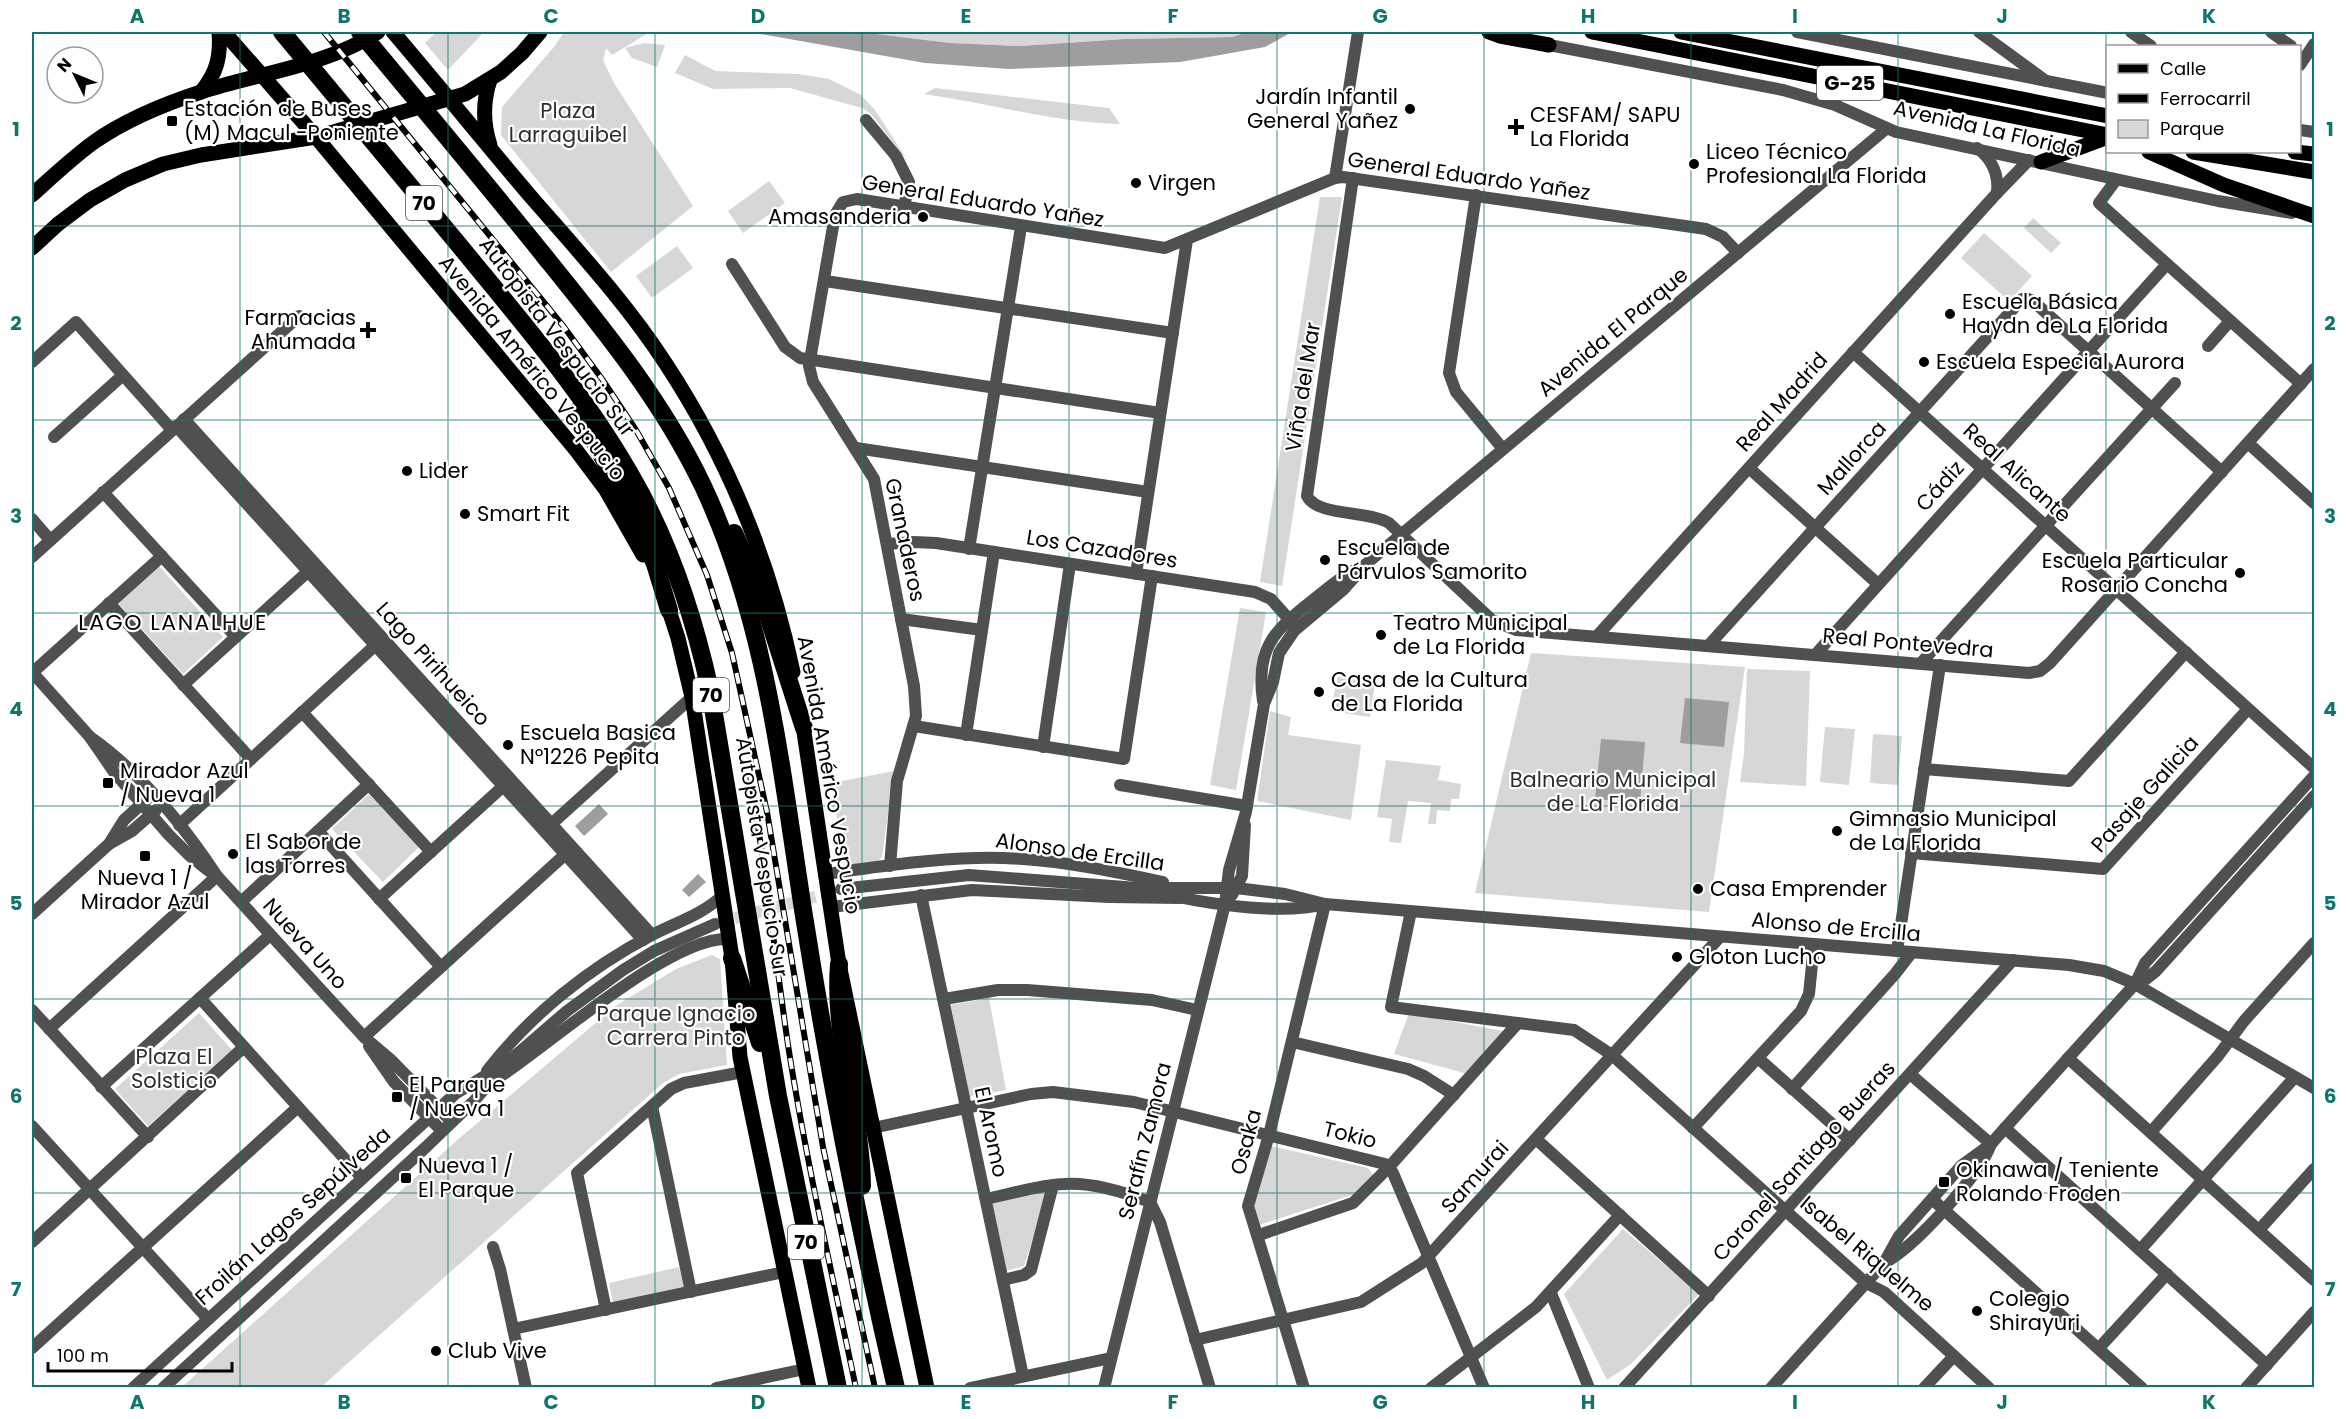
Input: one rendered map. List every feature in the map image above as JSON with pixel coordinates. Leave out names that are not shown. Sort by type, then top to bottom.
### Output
[{"type":"highway","name":"Autopista Vespucio Sur","points":[[282,32],[533,335],[596,419],[635,483],[664,544],[691,616],[703,659],[719,738],[778,1096],[838,1388]]},
{"type":"highway","name":"Autopista Vespucio Sur","points":[[360,32],[624,356],[660,408],[703,487],[736,568],[754,628],[764,673],[818,1003],[861,1230],[896,1388]]},
{"type":"highway","points":[[533,335],[564,386],[636,519],[655,564],[669,610]]},
{"type":"highway","points":[[703,487],[728,523],[753,573],[804,728]]},
{"type":"highway","points":[[732,958],[778,1096]]},
{"type":"highway","points":[[839,964],[837,1003],[861,1162],[861,1230]]},
{"type":"main road","points":[[201,92],[216,70],[220,52],[219,32]]},
{"type":"main road","name":"Avenida Américo Vespucio","points":[[224,32],[316,137],[591,469],[627,525],[669,610],[692,697],[732,958],[742,1072],[809,1388]]},
{"type":"main road","points":[[32,195],[79,153],[112,130],[144,113],[201,92],[344,49],[378,32]]},
{"type":"main road","name":"Avenida Américo Vespucio","points":[[393,32],[630,313],[666,364],[699,418],[738,496],[761,556],[782,625],[804,728],[839,964],[927,1388]]},
{"type":"main road","points":[[32,248],[90,200],[162,164],[201,155],[316,137],[450,100],[490,80],[522,53],[540,32]]},
{"type":"main road","points":[[1489,32],[1549,45]]},
{"type":"main road","name":"Avenida La Florida","points":[[1592,32],[2106,136]]},
{"type":"main road","name":"Avenida La Florida","points":[[1681,32],[2106,116]]},
{"type":"main road","points":[[490,80],[486,95],[485,116],[492,152]]},
{"type":"main road","points":[[2035,161],[2106,137]]},
{"type":"main road","points":[[2151,153],[2224,184],[2314,216]]},
{"type":"main road","points":[[2199,153],[2314,172]]},
{"type":"street","points":[[1335,178],[1358,32]]},
{"type":"street","points":[[1797,32],[2106,93]]},
{"type":"street","points":[[1979,32],[2046,81]]},
{"type":"street","points":[[2131,32],[2150,45]]},
{"type":"street","points":[[2271,32],[2290,45]]},
{"type":"street","points":[[2301,58],[2314,44]]},
{"type":"street","name":"Avenida La Florida","points":[[1549,45],[1784,90],[1849,111],[1886,129],[2116,180],[2250,207],[2314,216]]},
{"type":"street","points":[[866,120],[896,156],[909,182],[904,207]]},
{"type":"street","name":"Avenida El Parque","points":[[1366,564],[1886,129]]},
{"type":"street","points":[[1977,148],[1993,165],[1997,179],[1997,193]]},
{"type":"street","name":"Real Madrid","points":[[1597,636],[1997,193],[2035,161]]},
{"type":"street","name":"General Eduardo Yañez","points":[[843,202],[857,199],[1021,227],[1165,248],[1335,178],[1353,178],[1706,229],[1723,237],[1738,253]]},
{"type":"street","name":"Viña del Mar","points":[[1353,178],[1306,492],[1309,500],[1316,506],[1382,519],[1402,534]]},
{"type":"street","points":[[2116,180],[2099,203],[2301,384]]},
{"type":"street","points":[[1476,195],[1449,373],[1456,392],[1503,449]]},
{"type":"street","name":"Granaderos","points":[[843,202],[835,215],[810,360],[810,372],[813,382],[874,479],[916,699],[914,726],[897,781],[890,866]]},
{"type":"street","points":[[969,549],[1021,227]]},
{"type":"street","points":[[1136,574],[1187,240]]},
{"type":"street","points":[[732,264],[789,352],[800,358],[1160,412]]},
{"type":"street","name":"Cádiz","points":[[1815,655],[2167,264]]},
{"type":"street","points":[[825,281],[1173,333]]},
{"type":"street","name":"Mallorca","points":[[1708,646],[2020,302],[2026,298],[2033,301],[2088,351]]},
{"type":"street","points":[[32,556],[299,316]]},
{"type":"street","points":[[2208,346],[2230,321]]},
{"type":"street","name":"Lago Pirihueico","points":[[32,362],[76,322],[123,375],[178,425],[312,568],[648,937]]},
{"type":"street","points":[[2088,351],[2222,472]]},
{"type":"street","name":"Real Alicante","points":[[1853,352],[2314,768]]},
{"type":"street","name":"Real Pontevedra","points":[[1402,534],[1485,614],[1500,625],[1516,630],[2029,672],[2040,670],[2050,663],[2314,369]]},
{"type":"street","points":[[54,437],[123,375]]},
{"type":"street","points":[[1921,663],[2175,383]]},
{"type":"street","points":[[2248,443],[2314,503]]},
{"type":"street","points":[[856,448],[1148,492]]},
{"type":"street","points":[[1749,468],[1878,584]]},
{"type":"street","points":[[103,492],[236,637]]},
{"type":"street","points":[[32,519],[50,540]]},
{"type":"street","name":"Los Cazadores","points":[[887,544],[924,542],[1260,593],[1271,599],[1293,624]]},
{"type":"street","points":[[966,735],[993,552]]},
{"type":"street","points":[[32,673],[162,556]]},
{"type":"street","points":[[1043,747],[1070,564]]},
{"type":"street","name":"Serafín Zamora","points":[[1104,1388],[1197,1010],[1225,904],[1232,888],[1236,842],[1246,809],[1264,704],[1262,680],[1266,651],[1276,632],[1293,624],[1337,581],[1366,564]]},
{"type":"street","points":[[183,685],[312,568]]},
{"type":"street","points":[[914,726],[1124,759],[1152,576]]},
{"type":"street","points":[[109,603],[250,759]]},
{"type":"street","points":[[901,619],[982,630]]},
{"type":"street","points":[[179,825],[379,642]]},
{"type":"street","points":[[1924,769],[2069,781],[2186,652]]},
{"type":"street","points":[[1897,951],[1940,665]]},
{"type":"street","name":"Nueva Uno","points":[[32,673],[90,737],[114,772],[151,814],[189,855],[218,876]]},
{"type":"street","points":[[548,827],[692,697]]},
{"type":"street","name":"Pasaje Galicia","points":[[1911,853],[2103,869],[2248,709]]},
{"type":"street","points":[[302,712],[431,852]]},
{"type":"street","name":"Nueva Uno","points":[[90,737],[120,762],[152,795],[270,935],[364,1037],[390,1059],[434,1114],[442,1131]]},
{"type":"street","points":[[1772,1387],[1884,1263],[1899,1236],[1962,1165],[2005,1128],[2135,984],[2145,963],[2314,776]]},
{"type":"street","points":[[379,899],[507,783]]},
{"type":"street","points":[[241,902],[369,784]]},
{"type":"street","points":[[1120,785],[1246,809]]},
{"type":"street","points":[[109,844],[124,820],[152,795]]},
{"type":"street","points":[[2135,984],[2156,971],[2314,796]]},
{"type":"street","points":[[32,914],[109,844],[132,831],[161,805]]},
{"type":"street","points":[[318,831],[441,967]]},
{"type":"street","points":[[364,1037],[569,851]]},
{"type":"street","name":"Alonso de Ercilla","points":[[826,874],[950,859],[1036,861],[1105,871],[1225,904],[1295,909],[1325,904]]},
{"type":"street","name":"Alonso de Ercilla","points":[[841,889],[969,875],[1182,892]]},
{"type":"street","points":[[49,1029],[218,876]]},
{"type":"street","name":"Alonso de Ercilla","points":[[831,907],[972,890],[1109,897],[1232,888],[1285,894],[1325,904],[2092,968],[2135,984],[2295,1077],[2313,1084]]},
{"type":"street","name":"Froilán Lagos Sepúlveda","points":[[163,1388],[452,1122],[486,1080],[504,1048],[539,1015],[578,982],[648,937],[710,907],[723,895]]},
{"type":"street","name":"El Aromo","points":[[921,895],[1023,1376]]},
{"type":"street","name":"Osaka","points":[[1304,1388],[1248,1206],[1269,1135],[1325,904]]},
{"type":"street","name":"Isabel Riquelme","points":[[1411,911],[1391,1006],[1574,1030],[1612,1055],[1866,1283],[1884,1292],[1989,1388]]},
{"type":"street","name":"Froilán Lagos Sepúlveda","points":[[486,1080],[567,1011],[623,970],[654,951],[716,924]]},
{"type":"street","points":[[101,1087],[270,935]]},
{"type":"street","name":"Samurai","points":[[1195,1340],[1361,1302],[1428,1257],[1720,937]]},
{"type":"street","name":"Froilán Lagos Sepúlveda","points":[[133,1388],[455,1094],[523,1062],[637,978],[700,944],[717,939],[729,939]]},
{"type":"street","points":[[2151,1132],[2218,1056],[2244,1021],[2314,943]]},
{"type":"street","points":[[1693,1128],[1804,1005],[1810,987],[1814,945]]},
{"type":"street","points":[[1792,1089],[1912,952]]},
{"type":"street","name":"Coronel Santiago Bueras","points":[[1624,1388],[2013,960]]},
{"type":"street","points":[[944,999],[998,990],[1027,990],[1163,1001],[1197,1010]]},
{"type":"street","points":[[200,998],[362,1178]]},
{"type":"street","points":[[32,1010],[148,1137]]},
{"type":"street","points":[[1258,1235],[1353,1203],[1389,1167],[1518,1023]]},
{"type":"street","points":[[1292,1042],[1408,1069],[1425,1076],[1454,1095]]},
{"type":"street","points":[[32,1242],[244,1047]]},
{"type":"street","points":[[1758,1058],[1850,1140]]},
{"type":"street","points":[[2068,1058],[2314,1280]]},
{"type":"street","points":[[606,1310],[577,1173],[671,1089],[680,1084],[742,1072]]},
{"type":"street","points":[[1910,1074],[1990,1143]]},
{"type":"street","points":[[2140,1250],[2295,1077]]},
{"type":"street","name":"Tokio","points":[[873,1128],[1031,1094],[1053,1092],[1127,1101],[1381,1163],[1389,1167],[1484,1388]]},
{"type":"street","points":[[652,1106],[691,1292]]},
{"type":"street","points":[[32,1348],[298,1107]]},
{"type":"street","name":"Nueva Uno","points":[[434,1114],[452,1122]]},
{"type":"street","points":[[32,1126],[207,1319]]},
{"type":"street","points":[[2005,1128],[2267,1365]]},
{"type":"street","points":[[1536,1139],[1709,1296]]},
{"type":"street","points":[[1884,1263],[1909,1247],[1944,1208],[1980,1165],[1990,1143]]},
{"type":"street","points":[[2259,1230],[2314,1169]]},
{"type":"street","points":[[986,1199],[1053,1185],[1069,1184],[1119,1191],[1150,1202],[1160,1222],[1210,1388]]},
{"type":"street","points":[[1003,1280],[1027,1274],[1032,1267],[1053,1185]]},
{"type":"street","points":[[1932,1199],[2142,1388]]},
{"type":"street","points":[[1431,1388],[1472,1358],[1551,1293],[1620,1215]]},
{"type":"street","points":[[311,1225],[324,1240]]},
{"type":"street","points":[[493,1247],[526,1388]]},
{"type":"street","points":[[513,1329],[784,1272]]},
{"type":"street","points":[[2099,1348],[2167,1274]]},
{"type":"street","points":[[1551,1293],[1589,1388]]},
{"type":"street","points":[[2246,1388],[2314,1312]]},
{"type":"street","points":[[1924,1388],[1954,1356]]},
{"type":"street","points":[[970,1388],[1111,1358]]},
{"type":"street","points":[[716,1388],[805,1369]]},
{"type":"green space","points":[[436,32],[484,32],[448,70],[425,43]]},
{"type":"green space","name":"Plaza Larraguibel","points":[[564,32],[650,32],[612,55],[606,48],[603,60],[614,83],[693,206],[611,272],[501,135],[502,107],[554,47]]},
{"type":"green space","points":[[860,32],[1248,32],[1232,37],[1125,39],[1020,46],[950,43]]},
{"type":"green space","points":[[644,43],[665,45],[657,67],[632,58],[625,48]]},
{"type":"green space","points":[[685,55],[715,71],[799,74],[829,79],[861,95],[875,110],[908,161],[870,113],[862,108],[790,88],[713,89],[675,73]]},
{"type":"green space","points":[[935,88],[1109,108],[1120,124],[1071,120],[924,94]]},
{"type":"green space","points":[[769,181],[785,203],[743,233],[728,211]]},
{"type":"green space","points":[[1320,197],[1342,197],[1282,586],[1260,582]]},
{"type":"green space","points":[[2033,218],[2061,243],[2051,253],[2024,228]]},
{"type":"green space","points":[[1984,233],[2032,276],[2009,301],[1961,258]]},
{"type":"green space","points":[[677,246],[693,268],[652,298],[636,276]]},
{"type":"green space","points":[[157,564],[223,637],[183,674],[116,601]]},
{"type":"green space","points":[[1240,608],[1266,612],[1236,790],[1210,785]]},
{"type":"green space","name":"Balneario Municipal de La Florida","points":[[1531,653],[1745,667],[1709,912],[1475,893]]},
{"type":"green space","points":[[1747,669],[1810,671],[1806,786],[1740,782],[1744,754]]},
{"type":"green space","points":[[1338,677],[1375,682],[1370,717],[1330,711]]},
{"type":"green space","points":[[1270,711],[1291,717],[1288,735],[1361,745],[1351,820],[1257,801]]},
{"type":"green space","points":[[1825,727],[1855,729],[1849,785],[1820,782]]},
{"type":"green space","points":[[1873,734],[1902,736],[1898,785],[1870,783]]},
{"type":"green space","points":[[1386,760],[1441,766],[1438,780],[1461,784],[1459,799],[1451,799],[1450,811],[1437,810],[1436,824],[1428,824],[1431,803],[1408,801],[1401,843],[1389,842],[1392,819],[1377,817]]},
{"type":"green space","points":[[894,771],[882,857],[877,862],[845,867],[831,783]]},
{"type":"green space","points":[[369,794],[419,847],[383,882],[332,829]]},
{"type":"green space","name":"Parque Ignacio Carrera Pinto","points":[[712,955],[720,959],[727,1065],[679,1074],[663,1083],[321,1387],[182,1387],[455,1142],[617,1005],[676,969]]},
{"type":"green space","points":[[989,998],[1006,1090],[969,1097],[951,1005]]},
{"type":"green space","name":"Plaza El Solsticio","points":[[199,1013],[232,1050],[148,1126],[115,1089]]},
{"type":"green space","points":[[1409,1013],[1507,1032],[1468,1074],[1394,1054]]},
{"type":"green space","points":[[1267,1145],[1368,1168],[1374,1176],[1355,1194],[1259,1225],[1254,1206]]},
{"type":"green space","points":[[1045,1189],[1047,1193],[1024,1266],[1006,1271],[992,1201]]},
{"type":"green space","points":[[1623,1229],[1699,1294],[1631,1364],[1607,1380],[1564,1294]]},
{"type":"green space","points":[[679,1267],[684,1287],[613,1303],[609,1283]]},
{"type":"shaded area","points":[[749,32],[860,32],[950,43],[1020,46],[1125,39],[1232,37],[1248,32],[1292,32],[1265,47],[1180,62],[1009,69],[925,63]]},
{"type":"shaded area","points":[[1685,698],[1729,702],[1724,747],[1680,743]]},
{"type":"shaded area","points":[[1601,739],[1645,742],[1640,803],[1595,799]]},
{"type":"shaded area","points":[[599,804],[608,814],[584,836],[575,826]]},
{"type":"shaded area","points":[[698,874],[706,882],[689,897],[682,890]]},
{"type":"tunnel","points":[[717,923],[837,891]]},
{"type":"railway","points":[[324,32],[564,327],[602,379],[636,430],[669,488],[707,575],[732,653],[767,812],[823,1147],[875,1388]]},
{"type":"railway","points":[[750,775],[795,1088],[856,1388]]},
{"type":"place","name":"Jardín Infantil General Yañez","points":[[1410,109]]},
{"type":"place","name":"Estación de Buses (M) Macul -Poniente","points":[[172,121]]},
{"type":"place","name":"CESFAM/ SAPU La Florida","points":[[1516,127]]},
{"type":"place","name":"Liceo Técnico Profesional La Florida","points":[[1694,164]]},
{"type":"place","name":"Virgen","points":[[1136,183]]},
{"type":"place","name":"Amasanderia","points":[[923,217]]},
{"type":"place","name":"Escuela Básica Haydn de La Florida","points":[[1950,314]]},
{"type":"place","name":"Farmacias Ahumada","points":[[368,330]]},
{"type":"place","name":"Escuela Especial Aurora","points":[[1924,362]]},
{"type":"place","name":"Lider","points":[[407,471]]},
{"type":"place","name":"Smart Fit","points":[[465,514]]},
{"type":"place","name":"Escuela de Párvulos Samorito","points":[[1325,560]]},
{"type":"place","name":"Escuela Particular Rosario Concha","points":[[2240,573]]},
{"type":"place","name":"Teatro Municipal de La Florida","points":[[1381,635]]},
{"type":"place","name":"Casa de la Cultura de La Florida","points":[[1319,692]]},
{"type":"place","name":"Escuela Basica N°1226 Pepita","points":[[508,745]]},
{"type":"place","name":"Mirador Azul / Nueva 1","points":[[108,783]]},
{"type":"place","name":"Gimnasio Municipal de La Florida","points":[[1837,831]]},
{"type":"place","name":"El Sabor de las Torres","points":[[233,854]]},
{"type":"place","name":"Nueva 1 / Mirador Azul","points":[[145,856]]},
{"type":"place","name":"Casa Emprender","points":[[1698,889]]},
{"type":"place","name":"Gloton Lucho","points":[[1677,957]]},
{"type":"place","name":"El Parque / Nueva 1","points":[[397,1097]]},
{"type":"place","name":"Nueva 1 / El Parque","points":[[406,1178]]},
{"type":"place","name":"Okinawa / Teniente Rolando Froden","points":[[1944,1182]]},
{"type":"place","name":"Colegio Shirayuri","points":[[1977,1311]]},
{"type":"place","name":"Club Vive","points":[[436,1351]]},
{"type":"district","name":"LAGO LANALHUE","points":[[173,622]]}]
